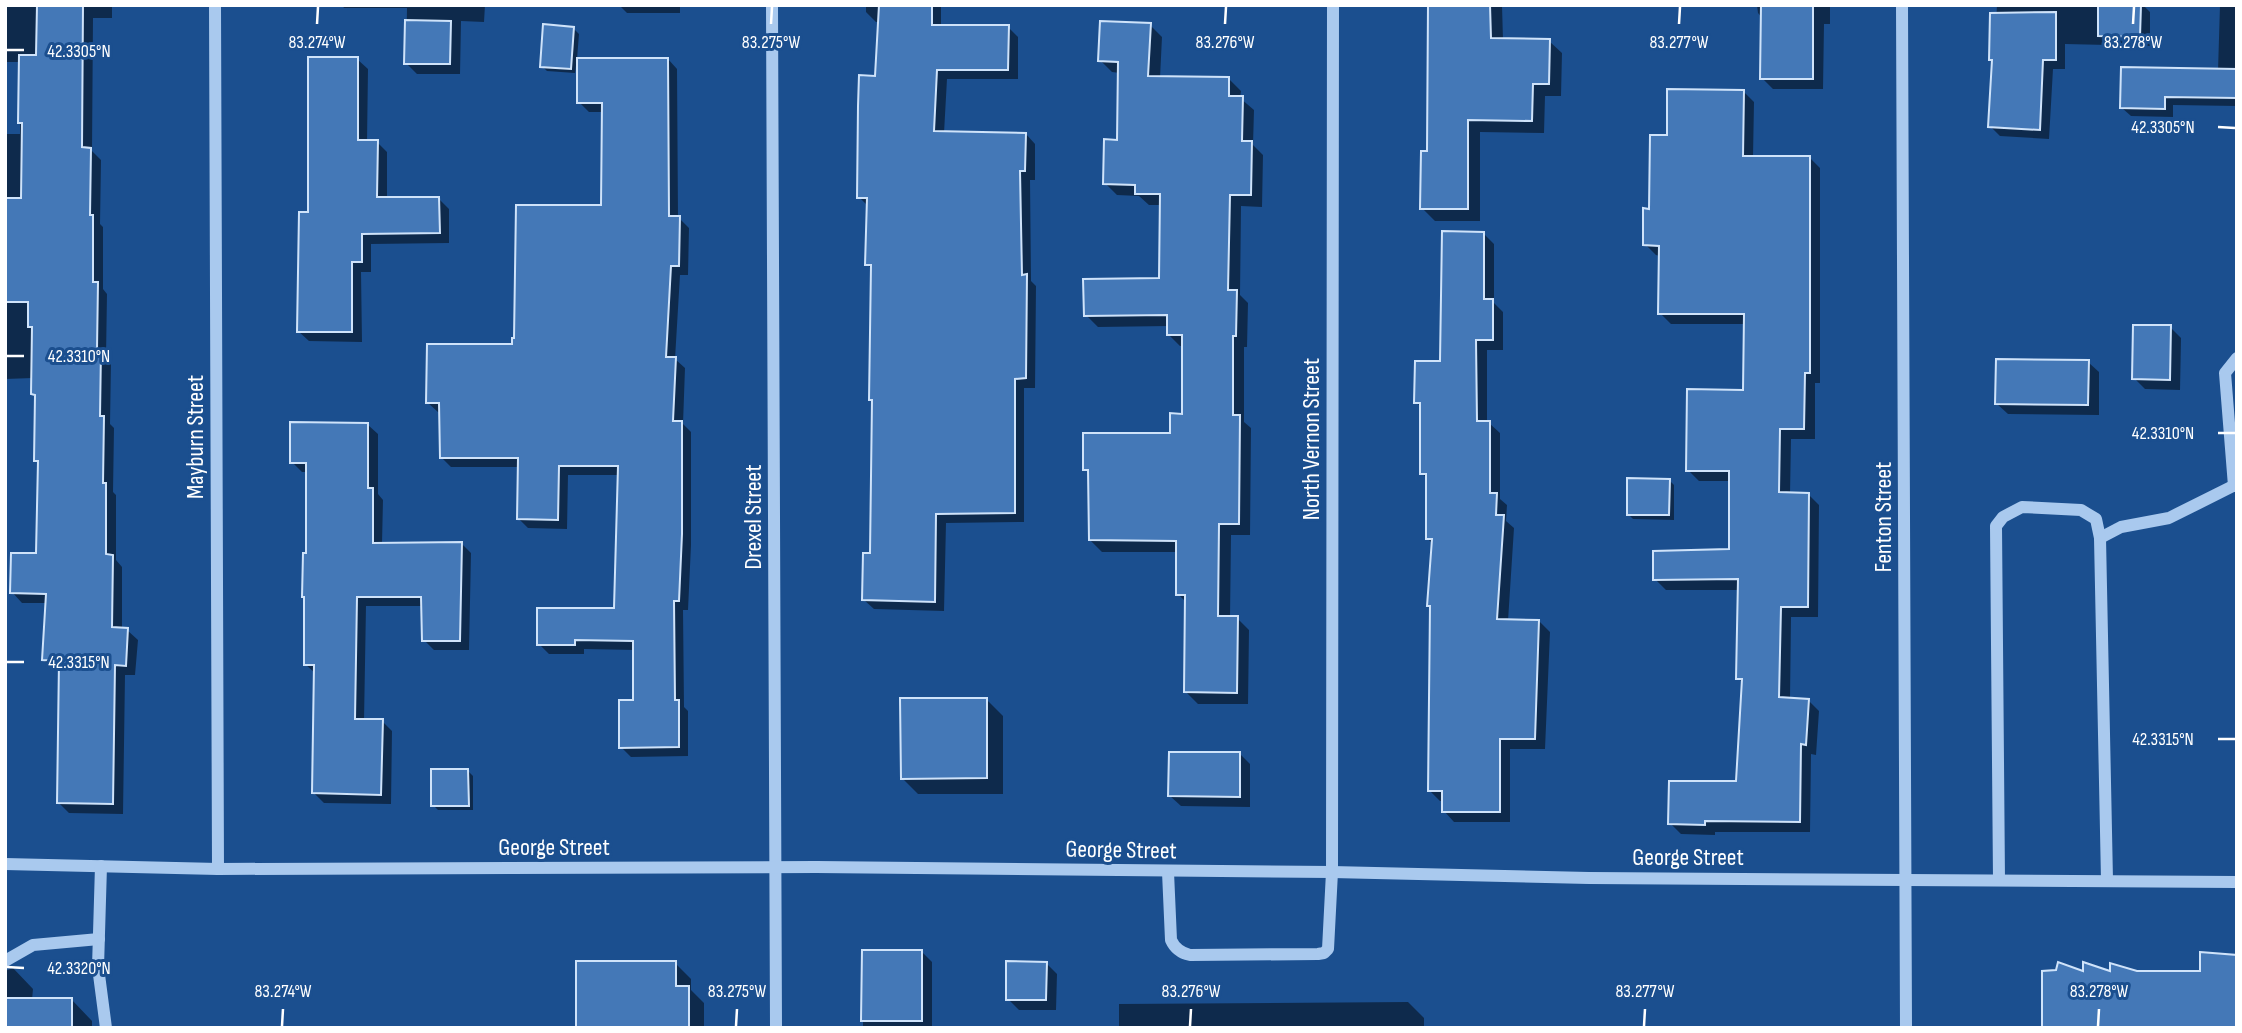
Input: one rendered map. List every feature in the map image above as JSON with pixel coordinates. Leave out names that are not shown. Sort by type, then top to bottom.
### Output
[{"type":"street","name":"Mayburn Street","points":[[215,5],[218,869]]},
{"type":"street","name":"Drexel Street","points":[[772,5],[776,1028]]},
{"type":"street","name":"North Vernon Street","points":[[1168,872],[1171,940],[1182,953],[1324,953],[1328,949],[1332,872],[1333,5]]},
{"type":"street","name":"Fenton Street","points":[[1902,5],[1906,1028]]},
{"type":"street","points":[[2100,538],[2121,527],[2169,518],[2235,485],[2225,373],[2237,358]]},
{"type":"street","points":[[1999,880],[1996,526],[2003,517],[2022,507],[2081,510],[2096,519],[2100,538],[2107,880]]},
{"type":"street","name":"George Street","points":[[5,864],[218,869],[775,867],[1332,872],[1512,877],[2237,881]]},
{"type":"street","points":[[102,866],[98,967],[106,1028]]},
{"type":"street","points":[[5,961],[33,944],[99,939]]},
{"type":"building","points":[[37,5],[83,5],[82,147],[91,148],[90,215],[93,215],[93,282],[98,282],[97,349],[101,349],[100,416],[104,416],[106,554],[113,555],[112,627],[128,628],[126,666],[115,665],[113,804],[57,803],[59,661],[42,660],[46,594],[10,593],[11,553],[36,553],[38,461],[34,461],[35,395],[31,394],[32,327],[28,327],[28,302],[5,302],[5,198],[21,198],[19,55],[36,55]]},
{"type":"building","points":[[879,5],[932,5],[932,25],[1009,25],[1008,70],[937,70],[934,131],[1026,133],[1025,171],[1020,171],[1022,275],[1027,274],[1026,378],[1015,379],[1015,513],[936,514],[935,602],[862,600],[863,553],[870,553],[871,265],[865,265],[867,198],[857,198],[858,106],[859,75],[875,76]]},
{"type":"building","points":[[1428,5],[1490,5],[1491,38],[1550,39],[1549,84],[1533,84],[1532,121],[1468,120],[1468,209],[1420,209],[1421,151],[1427,151]]},
{"type":"building","points":[[1761,5],[1813,5],[1813,79],[1760,79]]},
{"type":"building","points":[[2098,5],[2141,5],[2140,37],[2098,36]]},
{"type":"building","points":[[2056,12],[2056,60],[2043,60],[2040,130],[1988,127],[1992,60],[1989,60],[1990,13]]},
{"type":"building","points":[[405,20],[451,21],[450,64],[404,64]]},
{"type":"building","points":[[1100,21],[1151,23],[1148,76],[1229,77],[1229,96],[1243,96],[1242,141],[1252,141],[1251,195],[1230,195],[1228,290],[1237,290],[1236,336],[1233,336],[1233,415],[1240,415],[1239,524],[1219,524],[1218,616],[1238,616],[1237,693],[1184,692],[1185,595],[1176,595],[1176,541],[1089,540],[1088,470],[1083,470],[1083,433],[1170,433],[1170,413],[1182,414],[1182,335],[1167,335],[1167,315],[1084,316],[1083,279],[1159,278],[1160,194],[1135,194],[1135,185],[1103,184],[1104,139],[1117,140],[1118,62],[1098,61]]},
{"type":"building","points":[[543,24],[574,27],[571,69],[540,67]]},
{"type":"building","points":[[308,57],[358,57],[358,140],[378,140],[377,197],[439,197],[440,233],[362,234],[362,262],[352,262],[352,332],[297,332],[299,212],[308,212]]},
{"type":"building","points":[[577,58],[668,58],[669,216],[680,216],[679,266],[671,266],[666,357],[676,357],[673,421],[682,421],[682,534],[679,601],[674,601],[675,700],[679,700],[679,747],[619,748],[619,700],[633,700],[633,641],[575,640],[575,645],[537,645],[537,608],[614,608],[618,466],[559,466],[558,520],[517,519],[518,458],[440,458],[439,403],[426,403],[427,344],[512,344],[516,205],[601,205],[602,103],[577,103]]},
{"type":"building","points":[[2121,67],[2237,69],[2237,98],[2165,97],[2165,109],[2120,108]]},
{"type":"building","points":[[1667,89],[1744,90],[1743,156],[1810,156],[1810,373],[1805,373],[1804,429],[1780,429],[1779,492],[1809,493],[1808,607],[1781,607],[1779,697],[1809,699],[1806,745],[1801,744],[1800,822],[1705,821],[1705,825],[1668,824],[1669,781],[1736,781],[1742,679],[1736,679],[1738,579],[1653,580],[1653,551],[1729,549],[1729,471],[1686,471],[1687,389],[1743,390],[1744,314],[1658,314],[1659,246],[1643,245],[1643,208],[1649,209],[1650,135],[1667,135]]},
{"type":"building","points":[[1442,231],[1484,232],[1484,299],[1493,299],[1493,340],[1476,340],[1477,421],[1490,421],[1490,493],[1497,493],[1496,515],[1504,515],[1497,619],[1539,620],[1535,739],[1500,739],[1500,812],[1442,812],[1442,791],[1428,791],[1430,606],[1427,606],[1432,539],[1426,539],[1426,474],[1420,474],[1420,403],[1414,403],[1415,361],[1440,361]]},
{"type":"building","points":[[2133,325],[2171,325],[2170,380],[2132,379]]},
{"type":"building","points":[[1996,359],[2089,360],[2088,405],[1995,404]]},
{"type":"building","points":[[290,422],[368,423],[368,488],[373,488],[373,543],[462,542],[460,641],[422,641],[421,597],[357,597],[355,719],[383,719],[381,795],[312,793],[314,665],[304,665],[302,597],[303,553],[306,553],[306,463],[290,463]]},
{"type":"building","points":[[1627,478],[1670,479],[1669,515],[1627,515]]},
{"type":"building","points":[[900,698],[987,698],[987,778],[901,779]]},
{"type":"building","points":[[1169,752],[1240,752],[1240,797],[1168,796]]},
{"type":"building","points":[[431,769],[468,769],[469,806],[431,806]]},
{"type":"building","points":[[862,950],[922,950],[922,1021],[861,1021]]},
{"type":"building","points":[[2200,952],[2237,955],[2237,1028],[2042,1028],[2042,971],[2056,970],[2058,962],[2083,971],[2083,962],[2110,971],[2110,963],[2137,971],[2200,971]]},
{"type":"building","points":[[576,961],[676,961],[676,986],[689,986],[689,1028],[576,1028]]},
{"type":"building","points":[[1006,961],[1047,962],[1046,1000],[1006,1000]]},
{"type":"building","points":[[5,998],[72,998],[72,1028],[5,1028]]}]
